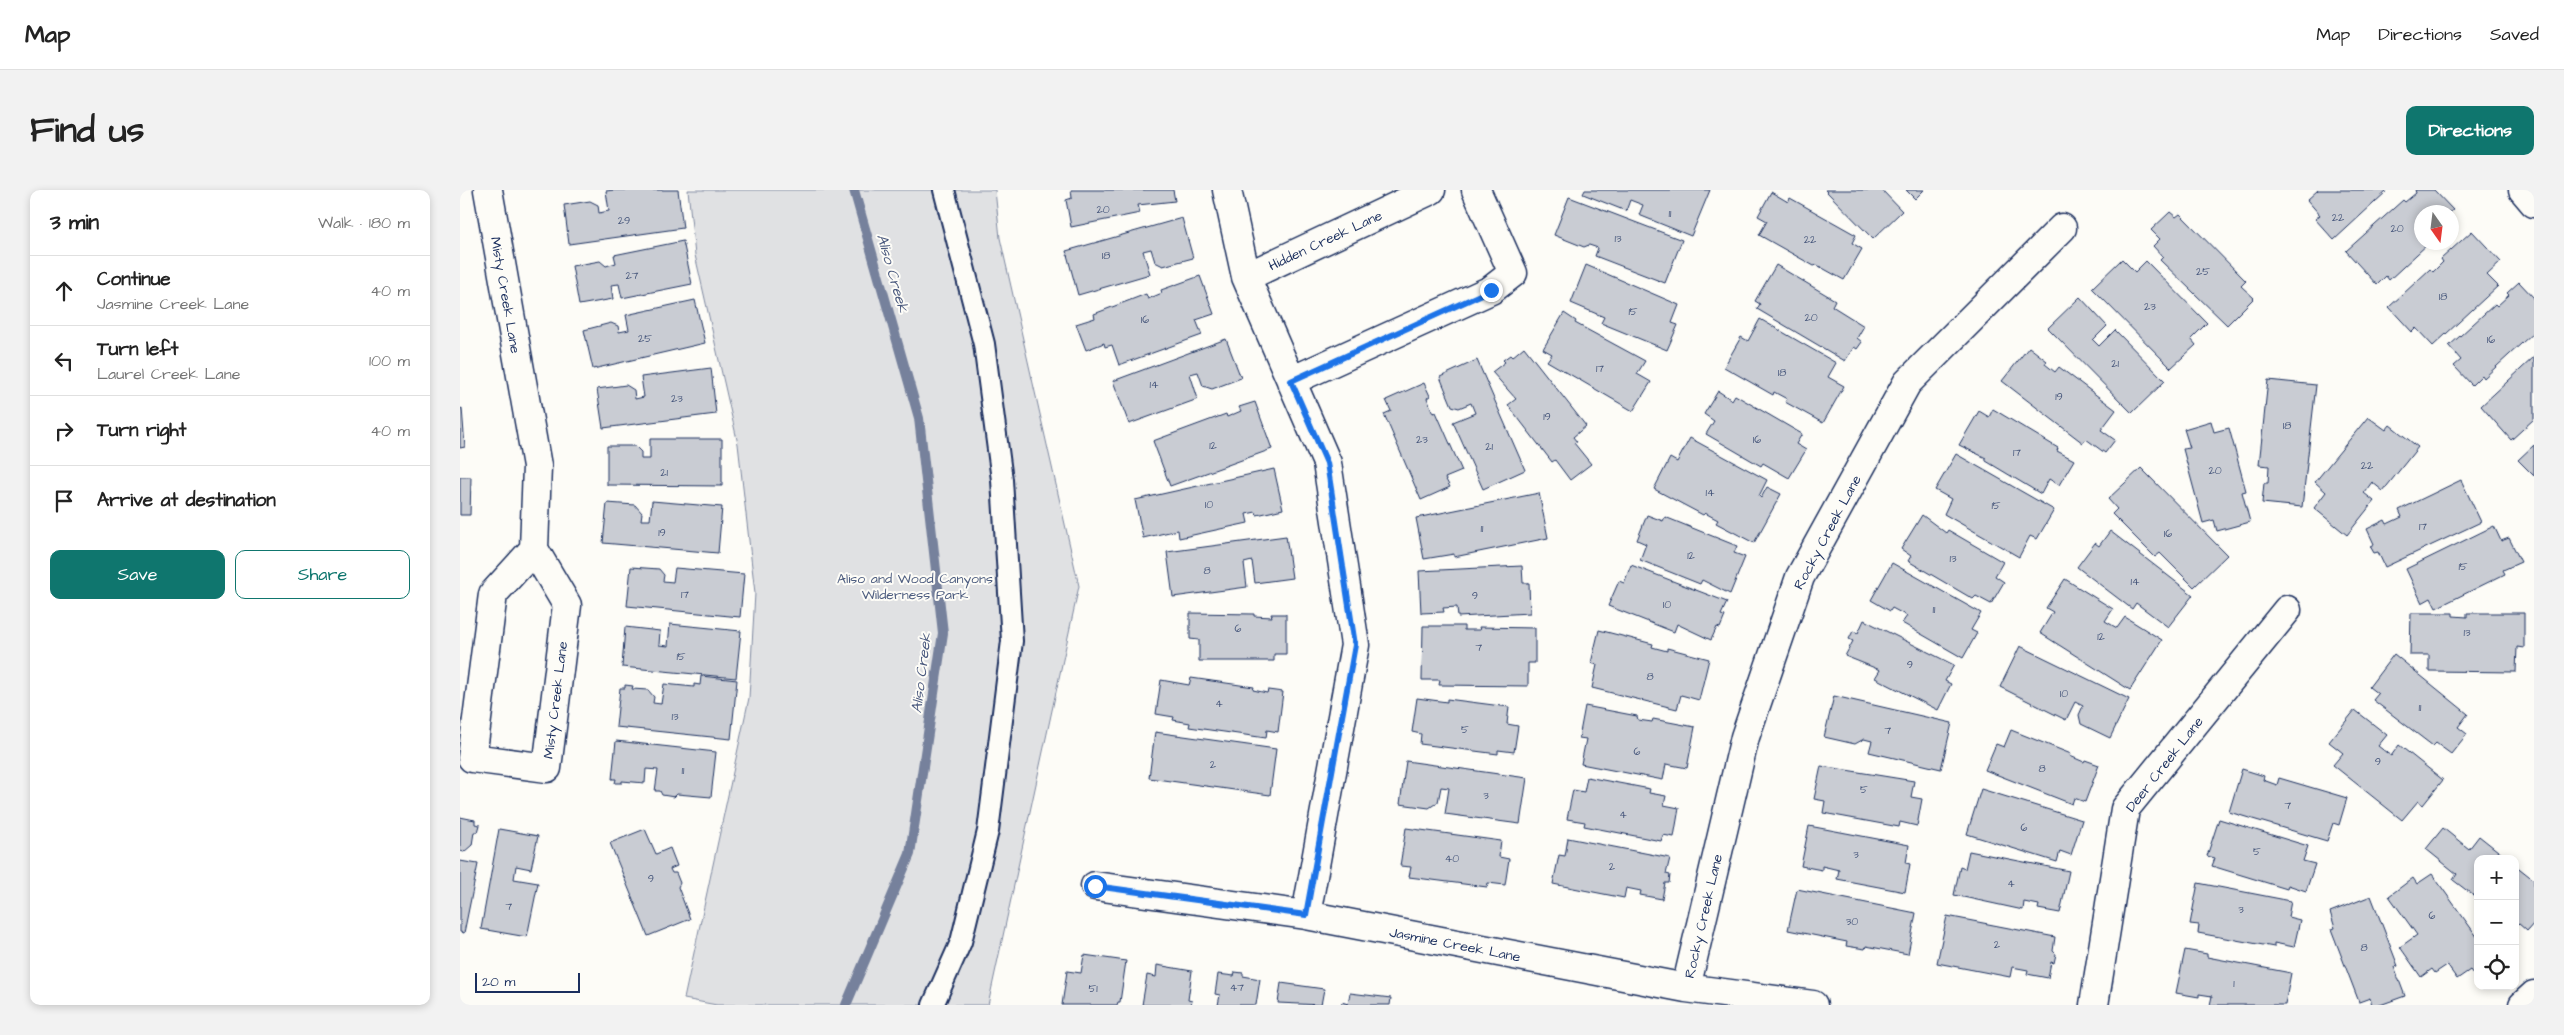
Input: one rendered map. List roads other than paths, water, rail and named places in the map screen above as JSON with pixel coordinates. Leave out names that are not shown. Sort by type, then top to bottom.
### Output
[{"type":"street","name":"Misty Creek Lane","points":[[488,190],[537,466],[534,548],[566,605],[547,768],[472,758],[493,594],[534,548]]},
{"type":"street","points":[[1227,190],[1246,277],[1327,463],[1355,645],[1306,915]]},
{"type":"street","name":"Hidden Creek Lane","points":[[1246,277],[1431,190]]},
{"type":"street","points":[[1291,381],[1491,290],[1513,273],[1476,190]]},
{"type":"street","points":[[2522,190],[2534,203]]},
{"type":"street","name":"Rocky Creek Lane","points":[[1686,988],[1745,737],[1800,577],[1907,383],[2062,228]]},
{"type":"street","name":"Deer Creek Lane","points":[[2094,1005],[2125,809],[2287,610]]},
{"type":"street","name":"Jasmine Creek Lane","points":[[1095,886],[1306,915],[1686,988],[1813,1005]]},
{"type":"street","points":[[2522,1005],[2534,995]]},
{"type":"lane","points":[[933,1005],[961,942],[988,832],[1012,641],[1002,480],[984,344],[944,190]]},
{"type":"waterway","name":"Aliso Creek","points":[[846,1005],[910,854],[943,633],[919,418],[854,190]]},
{"type":"park label","name":"Aliso and Wood Canyons Wilderness Park","points":[[915,586]]}]
